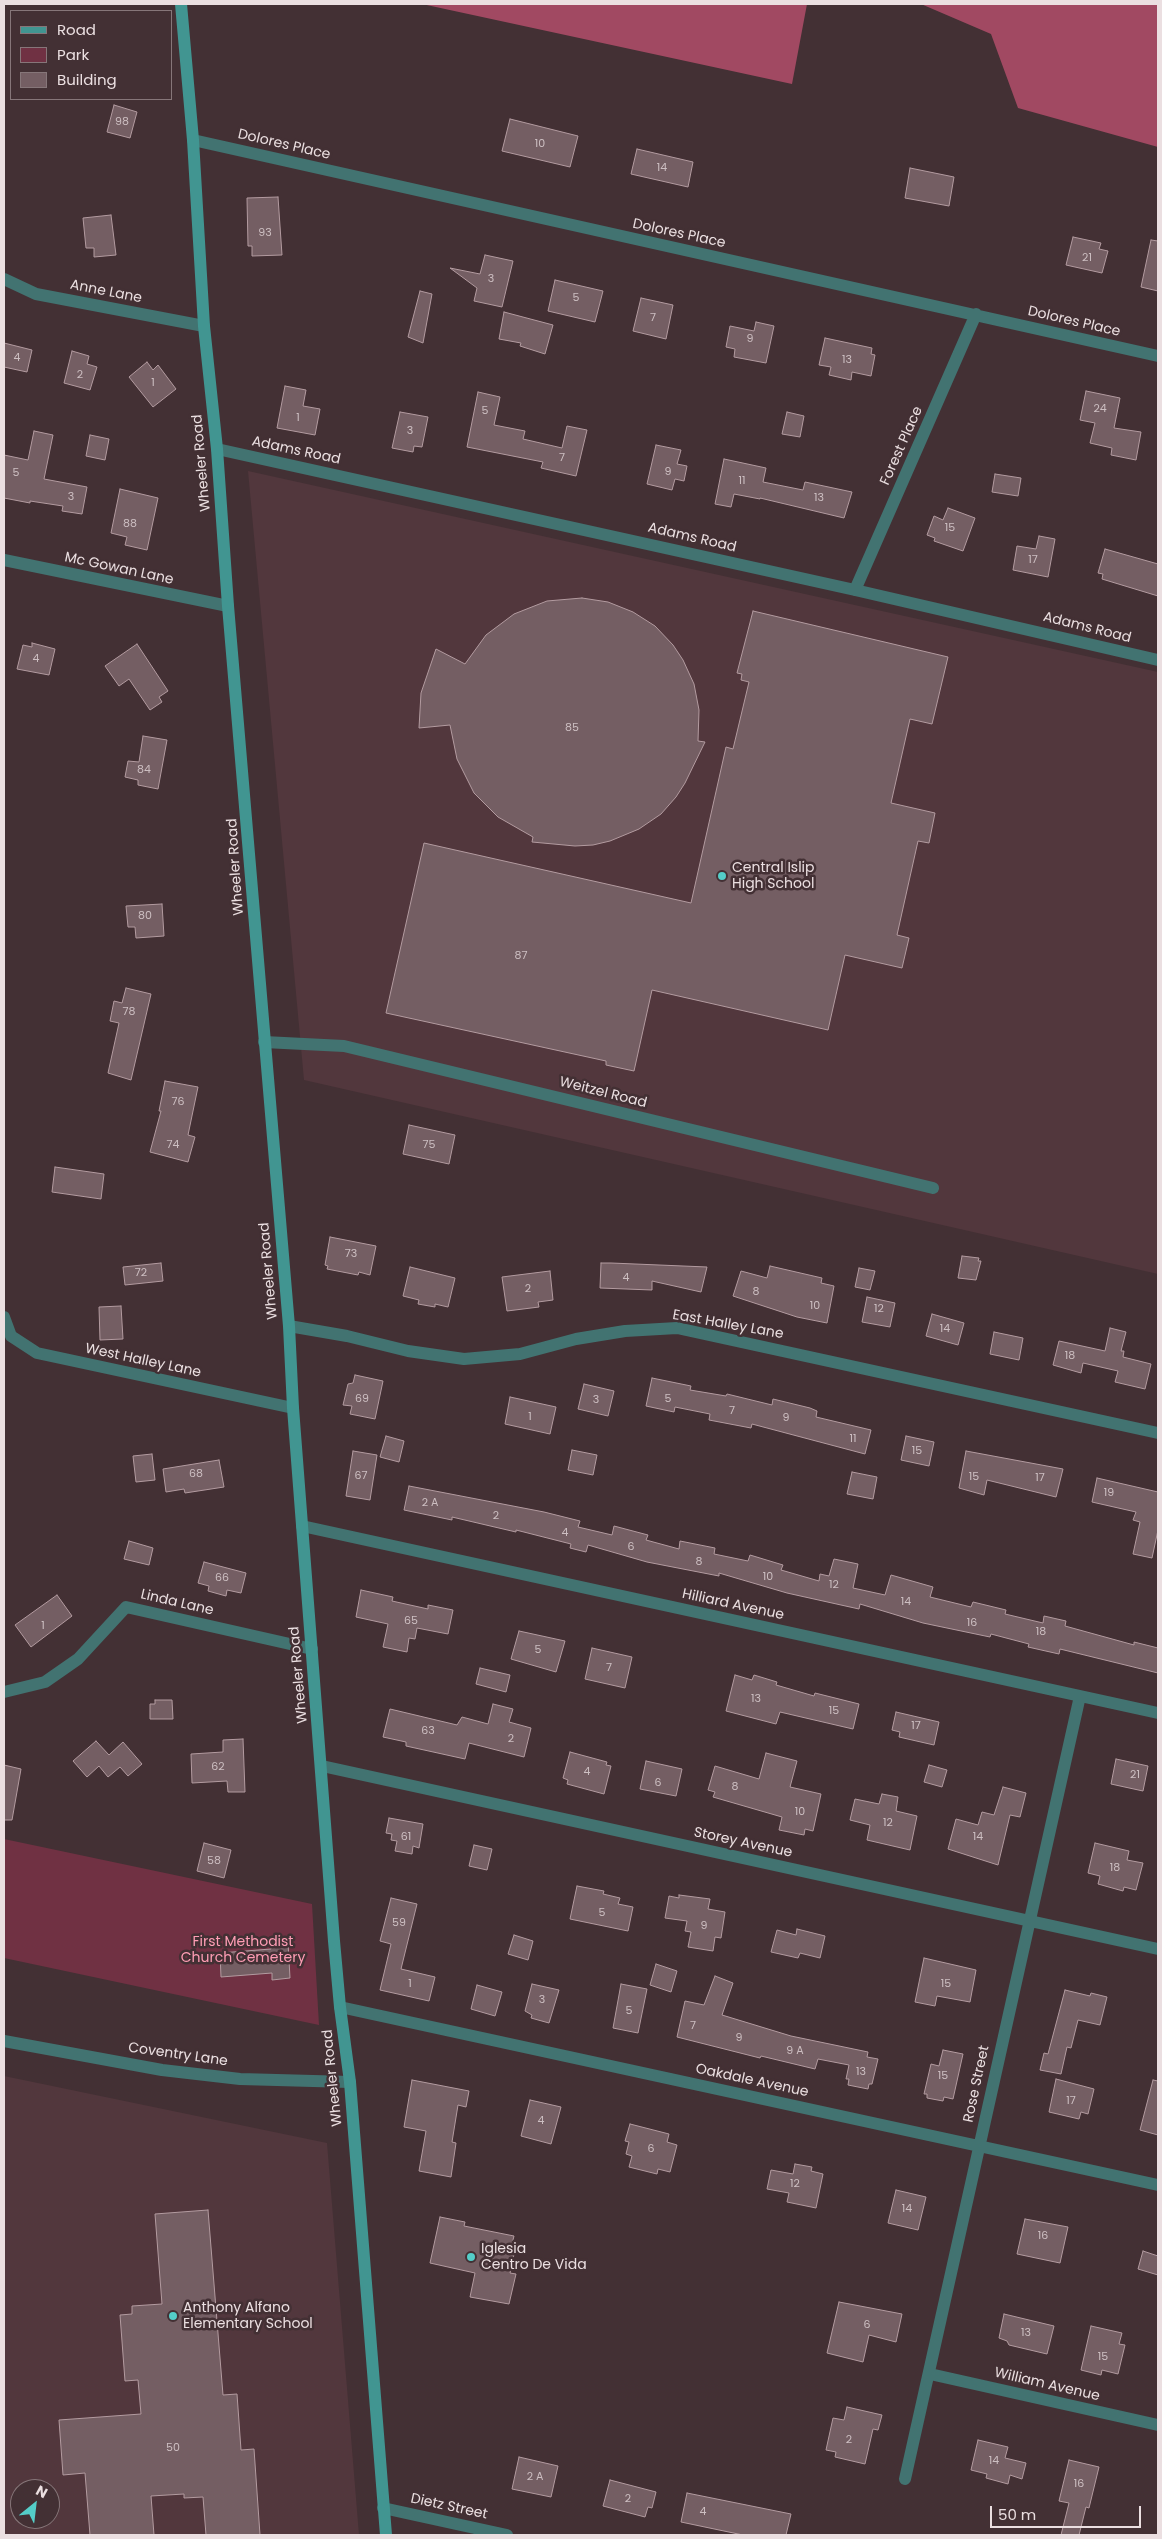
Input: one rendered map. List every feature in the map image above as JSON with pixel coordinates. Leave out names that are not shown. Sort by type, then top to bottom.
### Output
[{"type":"main road","name":"Wheeler Road","points":[[178,4],[193,140],[204,326],[217,449],[228,606],[250,846],[264,1042],[289,1326],[293,1408],[340,2007],[350,2082],[386,2535]]},
{"type":"street","name":"Dolores Place","points":[[193,140],[1158,356]]},
{"type":"street","name":"Anne Lane","points":[[4,279],[36,294],[204,326]]},
{"type":"street","name":"Forest Place","points":[[855,590],[976,314]]},
{"type":"street","name":"Adams Road","points":[[217,449],[855,590],[1158,660]]},
{"type":"street","name":"Mc Gowan Lane","points":[[4,560],[228,606]]},
{"type":"street","name":"Weitzel Road","points":[[264,1042],[344,1046],[933,1188]]},
{"type":"street","name":"West Halley Lane","points":[[4,1317],[11,1336],[37,1353],[293,1408]]},
{"type":"street","name":"East Halley Lane","points":[[289,1326],[347,1336],[408,1350],[464,1358],[520,1354],[576,1339],[625,1331],[677,1328],[1158,1433]]},
{"type":"street","name":"Hilliard Avenue","points":[[302,1526],[1158,1713]]},
{"type":"street","name":"Linda Lane","points":[[4,1692],[45,1682],[78,1659],[126,1607],[312,1649]]},
{"type":"street","name":"Rose Street","points":[[905,2479],[930,2374],[1028,1921],[1080,1696]]},
{"type":"street","name":"Storey Avenue","points":[[322,1766],[1158,1949]]},
{"type":"street","name":"Oakdale Avenue","points":[[340,2007],[1158,2185]]},
{"type":"street","name":"Coventry Lane","points":[[4,2041],[182,2072],[240,2079],[350,2082]]},
{"type":"street","name":"William Avenue","points":[[930,2374],[1158,2425]]},
{"type":"street","name":"Dietz Street","points":[[384,2508],[508,2535]]},
{"type":"shaded area","points":[[422,4],[807,4],[792,84]]},
{"type":"shaded area","points":[[921,4],[1158,4],[1158,147],[1018,108],[991,34]]},
{"type":"shaded area","name":"Central Islip High School","points":[[248,471],[1158,672],[1158,1274],[304,1080]]},
{"type":"shaded area","name":"Anthony Alfano Elementary School","points":[[4,2076],[327,2143],[359,2535],[4,2535]]},
{"type":"green space","name":"First Methodist Church Cemetery","points":[[4,1839],[312,1904],[319,2025],[4,1958]]},
{"type":"building","points":[[114,105],[137,112],[130,138],[107,132]]},
{"type":"building","points":[[510,119],[578,136],[570,167],[502,151]]},
{"type":"building","points":[[637,149],[693,162],[688,187],[631,174]]},
{"type":"building","points":[[910,168],[954,177],[949,206],[905,198]]},
{"type":"building","points":[[278,197],[282,255],[252,256],[252,246],[248,246],[247,198]]},
{"type":"building","points":[[111,215],[116,255],[94,257],[94,248],[86,248],[83,218]]},
{"type":"building","points":[[1073,237],[1101,243],[1099,249],[1108,251],[1102,273],[1066,265]]},
{"type":"building","points":[[1151,240],[1158,241],[1158,291],[1141,287]]},
{"type":"building","points":[[485,255],[513,261],[502,307],[474,301],[477,288],[450,268],[480,274]]},
{"type":"building","points":[[555,280],[603,291],[595,322],[548,311]]},
{"type":"building","points":[[420,291],[432,294],[423,343],[408,337]]},
{"type":"building","points":[[641,298],[673,305],[666,339],[633,331]]},
{"type":"building","points":[[504,312],[553,325],[545,354],[520,346],[521,343],[499,339]]},
{"type":"building","points":[[756,322],[774,326],[766,363],[734,357],[735,349],[726,347],[730,326],[754,331]]},
{"type":"building","points":[[825,338],[872,348],[871,354],[875,355],[871,376],[852,372],[851,380],[829,375],[831,367],[819,365]]},
{"type":"building","points":[[4,343],[32,350],[27,372],[4,367]]},
{"type":"building","points":[[72,351],[89,356],[87,364],[97,367],[90,390],[64,383]]},
{"type":"building","points":[[147,362],[153,370],[158,365],[176,389],[153,407],[129,377]]},
{"type":"building","points":[[285,386],[306,390],[303,406],[320,409],[315,435],[277,428]]},
{"type":"building","points":[[1086,391],[1120,398],[1114,428],[1141,432],[1136,460],[1111,455],[1112,448],[1090,443],[1095,423],[1080,420]]},
{"type":"building","points":[[478,392],[500,397],[494,425],[525,431],[523,439],[562,448],[567,426],[587,430],[576,476],[541,468],[543,462],[467,447]]},
{"type":"building","points":[[400,412],[428,417],[422,447],[414,446],[413,452],[392,448]]},
{"type":"building","points":[[787,412],[804,416],[800,437],[782,434]]},
{"type":"building","points":[[34,431],[53,435],[44,479],[87,487],[82,514],[62,511],[63,506],[4,498],[4,455],[28,460]]},
{"type":"building","points":[[90,435],[109,439],[105,460],[86,456]]},
{"type":"building","points":[[656,445],[681,450],[677,464],[687,466],[684,481],[675,479],[672,490],[647,484]]},
{"type":"building","points":[[724,459],[766,468],[763,482],[803,490],[805,482],[852,492],[844,518],[760,498],[734,494],[731,507],[715,504]]},
{"type":"building","points":[[995,474],[1021,478],[1018,496],[992,492]]},
{"type":"building","points":[[120,489],[158,498],[147,550],[125,545],[127,537],[111,533]]},
{"type":"building","points":[[948,508],[975,518],[963,551],[934,541],[935,538],[927,535],[934,516],[943,520]]},
{"type":"building","points":[[1039,536],[1055,539],[1048,577],[1013,570],[1017,546],[1036,549]]},
{"type":"building","points":[[1105,549],[1158,564],[1158,596],[1102,579],[1103,574],[1098,573]]},
{"type":"building","points":[[582,598],[608,602],[633,612],[655,626],[673,645],[683,660],[694,684],[699,710],[698,741],[705,742],[676,797],[661,814],[639,829],[610,841],[593,845],[575,846],[532,842],[533,837],[498,817],[474,793],[457,759],[450,725],[419,728],[421,693],[436,649],[465,664],[486,635],[514,614],[547,601]]},
{"type":"building","points":[[753,611],[948,657],[932,724],[910,719],[891,803],[935,813],[929,843],[918,841],[897,935],[909,938],[902,968],[845,955],[828,1030],[652,990],[634,1071],[606,1065],[606,1061],[386,1013],[424,843],[691,903],[726,747],[733,749],[749,682],[741,680],[742,674],[737,673]]},
{"type":"building","points":[[32,643],[55,649],[49,675],[17,669],[23,645],[32,647]]},
{"type":"building","points":[[137,644],[168,691],[159,697],[162,702],[150,710],[129,679],[119,686],[105,666]]},
{"type":"building","points":[[143,736],[167,740],[158,789],[138,785],[138,780],[125,777],[128,761],[139,762]]},
{"type":"building","points":[[162,904],[164,936],[136,938],[135,927],[128,927],[126,906]]},
{"type":"building","points":[[126,988],[151,994],[131,1080],[108,1073],[119,1023],[110,1021],[114,1001],[122,1003]]},
{"type":"building","points":[[165,1081],[198,1087],[188,1135],[195,1137],[188,1162],[150,1152],[161,1111],[159,1111]]},
{"type":"building","points":[[409,1125],[455,1135],[449,1164],[403,1154]]},
{"type":"building","points":[[55,1167],[104,1174],[101,1199],[52,1192]]},
{"type":"building","points":[[330,1237],[376,1246],[370,1275],[359,1272],[358,1275],[327,1269],[328,1266],[325,1265]]},
{"type":"building","points":[[962,1256],[979,1258],[978,1261],[981,1261],[976,1280],[958,1278]]},
{"type":"building","points":[[161,1263],[163,1281],[125,1285],[123,1267]]},
{"type":"building","points":[[601,1263],[707,1267],[701,1292],[652,1281],[652,1290],[600,1288]]},
{"type":"building","points":[[770,1266],[822,1278],[821,1283],[834,1286],[827,1323],[797,1317],[733,1296],[741,1271],[767,1278]]},
{"type":"building","points":[[410,1267],[455,1278],[448,1307],[435,1304],[435,1307],[418,1304],[419,1300],[403,1296]]},
{"type":"building","points":[[859,1268],[875,1271],[870,1290],[855,1287]]},
{"type":"building","points":[[550,1271],[553,1300],[538,1302],[539,1307],[507,1311],[502,1277]]},
{"type":"building","points":[[867,1297],[895,1303],[890,1327],[862,1322]]},
{"type":"building","points":[[121,1306],[123,1339],[100,1340],[99,1307]]},
{"type":"building","points":[[932,1314],[964,1323],[958,1345],[926,1336]]},
{"type":"building","points":[[1110,1328],[1126,1332],[1121,1351],[1124,1351],[1123,1357],[1151,1364],[1145,1389],[1115,1382],[1118,1371],[1083,1363],[1081,1373],[1053,1365],[1059,1341],[1105,1351]]},
{"type":"building","points":[[994,1332],[1023,1338],[1019,1360],[990,1354]]},
{"type":"building","points":[[355,1375],[383,1381],[375,1419],[350,1414],[352,1406],[343,1405],[348,1384],[353,1383]]},
{"type":"building","points":[[652,1378],[691,1386],[690,1390],[726,1396],[727,1394],[772,1405],[773,1399],[810,1408],[817,1411],[816,1417],[871,1430],[865,1454],[752,1424],[751,1428],[709,1420],[710,1414],[675,1407],[674,1412],[646,1406]]},
{"type":"building","points":[[584,1384],[614,1391],[608,1416],[578,1409]]},
{"type":"building","points":[[510,1397],[556,1407],[550,1434],[505,1424]]},
{"type":"building","points":[[386,1436],[404,1441],[399,1462],[380,1457]]},
{"type":"building","points":[[906,1436],[934,1442],[929,1466],[901,1460]]},
{"type":"building","points":[[572,1450],[597,1455],[593,1475],[568,1470]]},
{"type":"building","points":[[353,1451],[377,1455],[370,1500],[346,1496]]},
{"type":"building","points":[[966,1451],[1063,1469],[1056,1497],[987,1480],[984,1495],[959,1488]]},
{"type":"building","points":[[152,1454],[155,1480],[136,1482],[133,1456]]},
{"type":"building","points":[[219,1460],[224,1487],[185,1493],[184,1489],[166,1492],[163,1469]]},
{"type":"building","points":[[852,1472],[877,1477],[873,1499],[847,1494]]},
{"type":"building","points":[[1097,1478],[1158,1492],[1158,1530],[1152,1558],[1133,1554],[1140,1522],[1133,1520],[1136,1512],[1092,1502]]},
{"type":"building","points":[[409,1486],[544,1512],[580,1521],[578,1527],[612,1535],[614,1526],[648,1535],[646,1540],[679,1549],[680,1541],[715,1548],[714,1554],[748,1561],[750,1555],[783,1565],[781,1570],[819,1581],[820,1574],[829,1576],[834,1559],[858,1564],[853,1588],[885,1595],[891,1575],[933,1587],[930,1597],[971,1607],[973,1602],[1006,1610],[1005,1614],[1043,1623],[1044,1616],[1066,1621],[1065,1626],[1134,1645],[1134,1642],[1158,1648],[1158,1673],[1060,1649],[1059,1654],[1028,1647],[1029,1644],[991,1634],[990,1637],[923,1623],[860,1604],[859,1609],[787,1593],[719,1573],[719,1576],[647,1562],[588,1545],[586,1552],[570,1548],[571,1544],[516,1530],[516,1532],[452,1517],[452,1520],[404,1510]]},
{"type":"building","points":[[129,1541],[153,1548],[149,1565],[124,1559]]},
{"type":"building","points":[[204,1562],[246,1573],[241,1593],[227,1590],[226,1596],[208,1591],[209,1586],[198,1583]]},
{"type":"building","points":[[361,1590],[393,1597],[392,1601],[428,1609],[428,1605],[453,1610],[448,1634],[417,1628],[415,1639],[409,1638],[407,1652],[383,1647],[388,1624],[356,1617]]},
{"type":"building","points":[[57,1595],[72,1616],[31,1647],[15,1625]]},
{"type":"building","points":[[519,1631],[565,1641],[556,1672],[511,1659]]},
{"type":"building","points":[[592,1648],[632,1657],[625,1688],[585,1679]]},
{"type":"building","points":[[480,1668],[510,1675],[506,1692],[476,1684]]},
{"type":"building","points":[[735,1675],[752,1680],[754,1675],[777,1682],[776,1685],[814,1696],[815,1693],[859,1704],[853,1729],[780,1712],[776,1724],[726,1711]]},
{"type":"building","points":[[155,1700],[172,1700],[173,1719],[150,1719],[150,1704],[155,1704]]},
{"type":"building","points":[[493,1704],[513,1709],[509,1722],[531,1728],[524,1757],[469,1743],[465,1759],[406,1746],[406,1742],[383,1737],[390,1709],[457,1725],[462,1717],[488,1724]]},
{"type":"building","points":[[896,1712],[939,1722],[934,1745],[899,1737],[900,1732],[892,1730]]},
{"type":"building","points":[[243,1739],[245,1792],[228,1792],[227,1781],[192,1783],[191,1754],[223,1752],[223,1740]]},
{"type":"building","points":[[96,1741],[109,1755],[123,1742],[142,1764],[128,1776],[120,1767],[108,1777],[99,1766],[87,1777],[73,1761]]},
{"type":"building","points":[[570,1752],[607,1762],[606,1765],[611,1766],[604,1794],[567,1784],[568,1780],[563,1778]]},
{"type":"building","points":[[766,1753],[797,1761],[790,1787],[821,1794],[813,1831],[805,1829],[804,1835],[779,1830],[782,1817],[713,1797],[715,1792],[708,1790],[715,1766],[759,1779]]},
{"type":"building","points":[[1116,1759],[1148,1766],[1143,1791],[1111,1784]]},
{"type":"building","points":[[646,1761],[682,1769],[676,1796],[640,1789]]},
{"type":"building","points":[[4,1765],[21,1769],[12,1820],[4,1820]]},
{"type":"building","points":[[929,1765],[947,1770],[942,1787],[924,1782]]},
{"type":"building","points":[[1003,1787],[1026,1793],[1020,1817],[1010,1815],[998,1865],[948,1849],[956,1819],[978,1825],[982,1812],[994,1815]]},
{"type":"building","points":[[882,1794],[898,1797],[896,1811],[917,1816],[910,1850],[867,1840],[870,1825],[850,1820],[855,1799],[879,1804]]},
{"type":"building","points":[[389,1818],[423,1824],[419,1848],[413,1846],[412,1854],[395,1851],[397,1841],[391,1840],[392,1834],[386,1833]]},
{"type":"building","points":[[204,1843],[231,1850],[224,1878],[197,1871]]},
{"type":"building","points":[[1095,1843],[1129,1851],[1127,1860],[1143,1863],[1136,1890],[1124,1887],[1123,1891],[1098,1884],[1100,1876],[1088,1873]]},
{"type":"building","points":[[474,1845],[492,1849],[487,1870],[469,1866]]},
{"type":"building","points":[[577,1886],[604,1891],[603,1894],[620,1898],[618,1904],[633,1907],[628,1931],[570,1919]]},
{"type":"building","points":[[679,1895],[710,1899],[708,1909],[725,1912],[721,1938],[715,1937],[713,1951],[688,1947],[691,1932],[685,1931],[687,1921],[665,1918],[669,1896],[679,1898]]},
{"type":"building","points":[[391,1898],[417,1904],[401,1969],[435,1977],[429,2001],[380,1990],[391,1944],[380,1941]]},
{"type":"building","points":[[797,1929],[825,1936],[820,1958],[800,1953],[798,1958],[771,1952],[777,1930],[796,1935]]},
{"type":"building","points":[[514,1935],[533,1941],[528,1960],[508,1954]]},
{"type":"building","points":[[288,1942],[290,1978],[272,1980],[272,1973],[221,1977],[220,1953],[271,1949],[271,1944]]},
{"type":"building","points":[[924,1958],[976,1970],[970,2002],[937,1996],[935,2006],[915,2002]]},
{"type":"building","points":[[656,1964],[677,1971],[671,1992],[650,1985]]},
{"type":"building","points":[[715,1976],[733,1983],[722,2015],[791,2036],[868,2052],[867,2057],[878,2059],[872,2084],[869,2084],[868,2089],[848,2085],[849,2079],[846,2079],[849,2065],[818,2059],[815,2069],[761,2056],[760,2058],[677,2037],[685,2001],[704,2005]]},
{"type":"building","points":[[532,1984],[559,1990],[549,2023],[531,2018],[532,2015],[525,2011]]},
{"type":"building","points":[[621,1984],[647,1989],[638,2033],[613,2028]]},
{"type":"building","points":[[477,1985],[502,1992],[495,2016],[471,2009]]},
{"type":"building","points":[[1065,1990],[1090,1996],[1091,1993],[1107,1997],[1100,2025],[1078,2020],[1071,2048],[1067,2047],[1061,2074],[1040,2070],[1044,2053],[1048,2054]]},
{"type":"building","points":[[943,2050],[963,2054],[953,2099],[944,2097],[943,2101],[927,2098],[927,2094],[924,2094],[931,2064],[939,2066]]},
{"type":"building","points":[[1056,2079],[1094,2089],[1088,2114],[1081,2112],[1079,2119],[1049,2112]]},
{"type":"building","points":[[412,2080],[469,2091],[466,2107],[458,2105],[452,2142],[456,2143],[451,2177],[419,2171],[426,2131],[404,2127]]},
{"type":"building","points":[[1153,2080],[1158,2081],[1158,2135],[1140,2130]]},
{"type":"building","points":[[530,2100],[561,2107],[551,2144],[521,2136]]},
{"type":"building","points":[[630,2124],[669,2134],[667,2142],[677,2145],[670,2172],[658,2169],[657,2174],[629,2167],[632,2156],[626,2154],[629,2142],[625,2141]]},
{"type":"building","points":[[795,2164],[812,2167],[811,2171],[823,2174],[816,2208],[787,2202],[789,2193],[767,2189],[771,2170],[793,2174]]},
{"type":"building","points":[[896,2190],[926,2197],[918,2230],[888,2223]]},
{"type":"building","points":[[208,2210],[223,2395],[237,2394],[241,2450],[254,2449],[260,2535],[206,2535],[203,2497],[184,2498],[184,2494],[151,2496],[154,2535],[90,2535],[85,2473],[63,2475],[59,2420],[141,2414],[138,2380],[125,2381],[120,2315],[132,2314],[132,2306],[162,2304],[155,2214]]},
{"type":"building","name":"Iglesia Centro De Vida","points":[[440,2217],[465,2222],[464,2226],[514,2236],[512,2244],[516,2245],[510,2273],[516,2274],[509,2304],[470,2297],[475,2273],[430,2263]]},
{"type":"building","points":[[1025,2219],[1068,2227],[1060,2263],[1017,2254]]},
{"type":"building","points":[[1143,2251],[1158,2256],[1158,2275],[1138,2269]]},
{"type":"building","points":[[839,2302],[902,2314],[896,2342],[869,2335],[863,2362],[827,2353]]},
{"type":"building","points":[[1004,2314],[1054,2326],[1047,2354],[1009,2345],[1007,2341],[999,2338]]},
{"type":"building","points":[[1091,2326],[1122,2333],[1119,2344],[1125,2345],[1118,2374],[1102,2370],[1101,2375],[1081,2370]]},
{"type":"building","points":[[847,2407],[882,2415],[878,2430],[873,2429],[865,2464],[835,2457],[836,2452],[826,2450],[833,2418],[844,2420]]},
{"type":"building","points":[[978,2440],[1008,2447],[1005,2458],[1026,2463],[1022,2479],[1010,2475],[1008,2484],[986,2478],[987,2474],[971,2470]]},
{"type":"building","points":[[519,2457],[558,2466],[551,2497],[512,2489]]},
{"type":"building","points":[[1069,2460],[1099,2467],[1089,2508],[1086,2507],[1079,2535],[1061,2535],[1069,2503],[1059,2501]]},
{"type":"building","points":[[610,2480],[656,2492],[652,2508],[648,2507],[645,2517],[603,2506]]},
{"type":"building","points":[[687,2493],[791,2514],[786,2535],[743,2535],[681,2522]]},
{"type":"place","name":"Central Islip High School","points":[[722,876]]},
{"type":"place","name":"Iglesia Centro De Vida","points":[[471,2257]]},
{"type":"place","name":"Anthony Alfano Elementary School","points":[[173,2316]]}]
